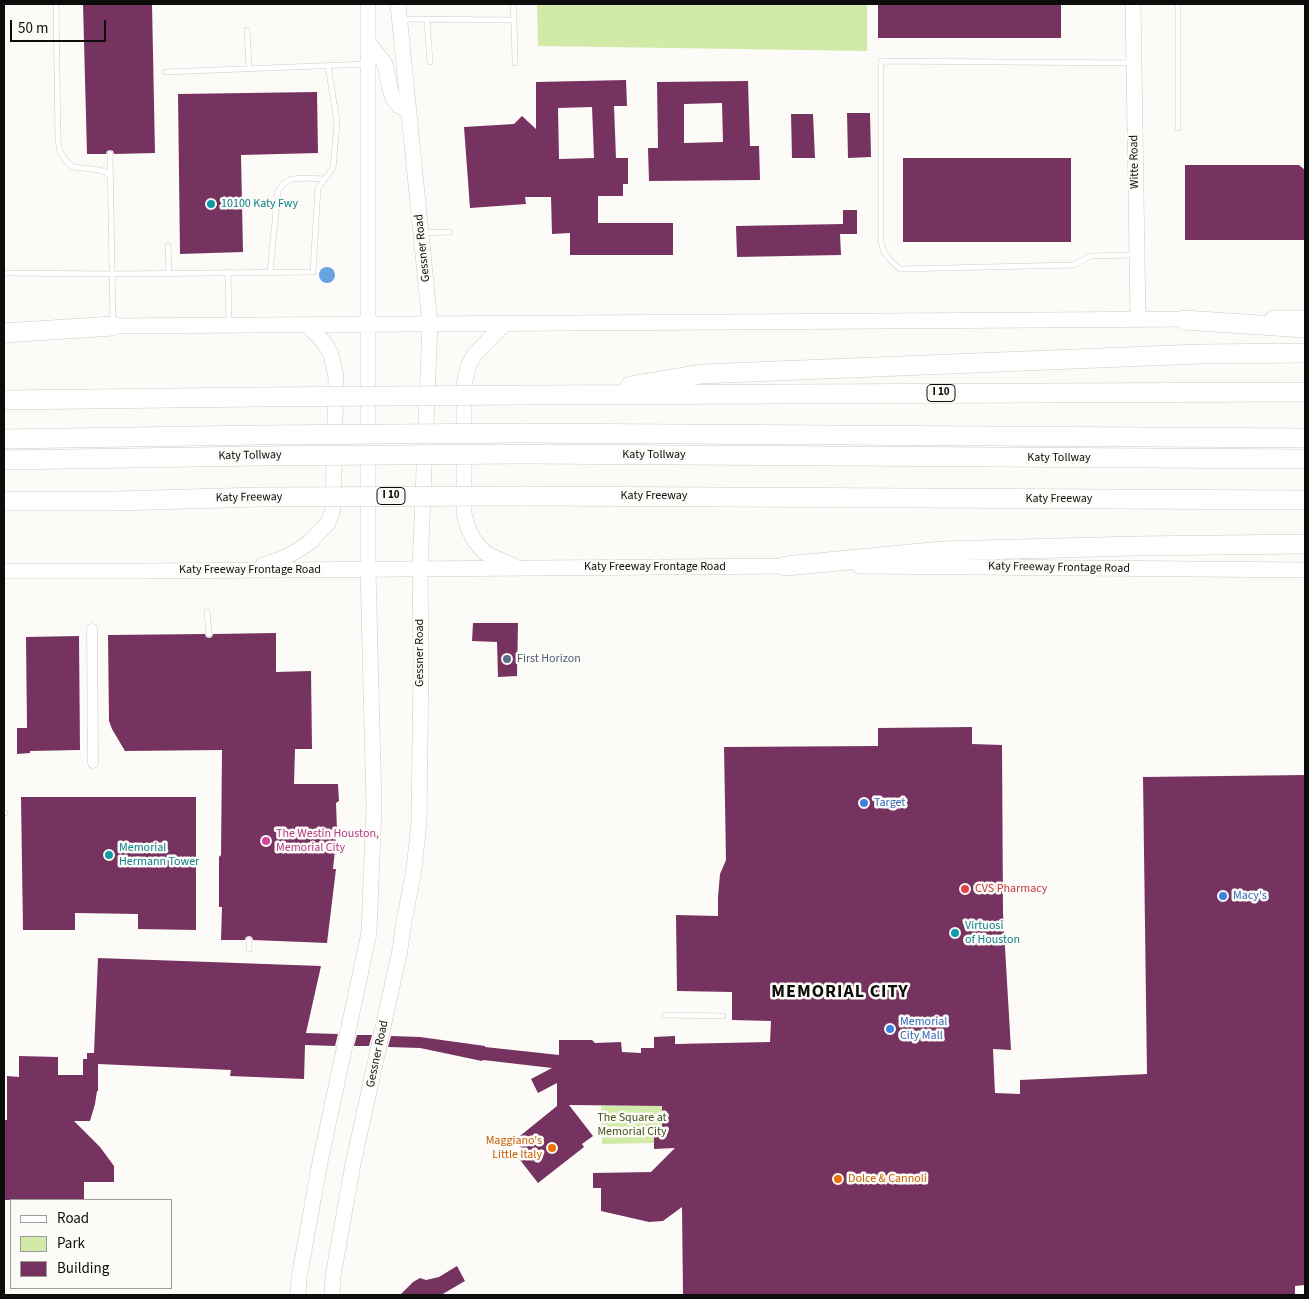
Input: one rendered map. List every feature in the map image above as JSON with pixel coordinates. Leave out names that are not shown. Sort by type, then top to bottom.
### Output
[{"type":"highway","points":[[1184,320],[1305,328]]},
{"type":"highway","points":[[4,333],[113,326]]},
{"type":"highway","points":[[577,395],[701,374],[1199,354],[1305,353]]},
{"type":"highway","points":[[4,392],[106,399]]},
{"type":"highway","name":"I 10","points":[[4,400],[524,395],[1305,392]]},
{"type":"highway","name":"Katy Tollway","points":[[4,439],[523,433],[1305,438]]},
{"type":"highway","name":"Katy Tollway","points":[[4,460],[524,454],[1305,459]]},
{"type":"highway","name":"Katy Freeway","points":[[4,501],[117,501],[259,497],[524,496],[1305,500]]},
{"type":"highway","points":[[1187,500],[1305,512]]},
{"type":"highway","points":[[4,514],[117,501]]},
{"type":"highway","points":[[786,566],[942,551],[1305,544]]},
{"type":"main road","points":[[298,1295],[299,1278],[320,1162],[369,933],[374,806],[368,569],[368,4]]},
{"type":"main road","name":"Witte Road","points":[[1133,4],[1138,320]]},
{"type":"main road","name":"Gessner Road","points":[[332,1295],[333,1276],[344,1213],[400,950],[414,869],[419,822],[420,569],[430,324],[399,11]]},
{"type":"main road","points":[[368,42],[384,64],[394,100],[399,106],[409,110]]},
{"type":"main road","points":[[4,327],[1305,318]]},
{"type":"main road","points":[[504,324],[474,354],[468,366],[464,386],[464,514],[474,540],[485,553],[518,568]]},
{"type":"main road","points":[[245,570],[279,560],[310,542],[328,523],[333,509],[336,377],[331,354],[323,341],[307,325]]},
{"type":"main road","name":"Katy Freeway Frontage Road","points":[[4,571],[786,566],[1305,570]]},
{"type":"street","points":[[92,629],[93,763]]},
{"type":"lane","points":[[56,4],[58,141],[60,152],[73,167],[103,171],[110,175]]},
{"type":"lane","points":[[514,4],[515,63]]},
{"type":"lane","points":[[1178,4],[1178,128]]},
{"type":"lane","points":[[399,11],[427,19],[514,20]]},
{"type":"lane","points":[[427,19],[430,62]]},
{"type":"lane","points":[[247,30],[249,69]]},
{"type":"lane","points":[[1134,63],[881,61],[881,243],[884,252],[900,269],[1074,265],[1090,256],[1137,255]]},
{"type":"lane","points":[[166,72],[367,64]]},
{"type":"lane","points":[[4,273],[312,272],[318,188],[333,168],[336,122],[328,66]]},
{"type":"lane","points":[[110,154],[113,326]]},
{"type":"lane","points":[[270,272],[278,191],[283,184],[292,180],[305,178],[324,179]]},
{"type":"lane","points":[[422,234],[449,232]]},
{"type":"lane","points":[[168,246],[169,273]]},
{"type":"lane","points":[[228,272],[229,325]]},
{"type":"lane","points":[[207,612],[209,634]]},
{"type":"lane","points":[[249,949],[250,940]]},
{"type":"lane","points":[[665,1015],[723,1016]]},
{"type":"green space","points":[[537,4],[867,4],[867,51],[538,46]]},
{"type":"green space","name":"The Square at Memorial City","points":[[601,1106],[662,1106],[662,1128],[654,1137],[654,1143],[602,1144]]},
{"type":"water","points":[[327,267],[335,275],[327,283],[319,275]]},
{"type":"building","points":[[83,4],[152,4],[155,153],[114,154],[110,150],[106,154],[87,154]]},
{"type":"building","points":[[878,4],[1061,4],[1061,38],[878,38]]},
{"type":"building","points":[[626,80],[627,106],[614,106],[616,158],[628,158],[628,184],[623,184],[623,196],[598,196],[598,223],[673,223],[673,255],[570,255],[570,233],[552,234],[551,197],[525,197],[526,204],[470,208],[464,127],[514,124],[522,116],[536,129],[536,82]],"holes":[[[592,107],[594,158],[559,159],[558,108]]]},
{"type":"building","points":[[748,81],[750,146],[759,146],[760,180],[649,181],[648,148],[658,148],[657,82]],"holes":[[[722,103],[723,142],[684,143],[684,104]]]},
{"type":"building","name":"10100 Katy Fwy","points":[[317,92],[318,153],[241,155],[243,252],[180,254],[178,94]]},
{"type":"building","points":[[847,113],[870,113],[871,157],[848,158]]},
{"type":"building","points":[[791,114],[813,114],[815,158],[792,158]]},
{"type":"building","points":[[903,158],[1071,158],[1071,242],[903,242]]},
{"type":"building","points":[[1185,165],[1299,165],[1305,170],[1305,240],[1185,240]]},
{"type":"building","points":[[843,210],[857,210],[857,234],[840,234],[841,255],[737,257],[736,226],[843,224]]},
{"type":"building","name":"First Horizon","points":[[473,623],[518,623],[517,676],[498,677],[497,642],[472,641]]},
{"type":"building","points":[[276,633],[276,672],[311,671],[312,749],[295,749],[294,784],[338,784],[339,801],[336,803],[337,830],[333,869],[336,869],[327,943],[253,940],[249,936],[245,940],[221,940],[222,907],[219,907],[219,857],[221,855],[222,750],[125,751],[109,721],[108,635],[205,634],[209,638],[213,634]]},
{"type":"building","points":[[79,636],[80,750],[30,751],[30,753],[17,754],[17,728],[27,728],[26,637]]},
{"type":"building","name":"Memorial City Mall","points":[[972,727],[972,744],[1002,745],[1003,913],[1011,1050],[993,1049],[995,1093],[1020,1094],[1020,1080],[1147,1074],[1143,777],[1305,775],[1305,1285],[1295,1286],[1295,1295],[683,1295],[682,1207],[663,1221],[649,1222],[601,1211],[601,1188],[593,1188],[593,1173],[651,1172],[675,1148],[654,1149],[654,1137],[662,1128],[662,1106],[569,1105],[593,1136],[582,1144],[584,1147],[538,1183],[517,1156],[521,1153],[519,1151],[522,1149],[515,1140],[557,1106],[557,1083],[538,1093],[531,1079],[552,1068],[482,1061],[420,1048],[388,1047],[391,1036],[420,1037],[485,1047],[559,1055],[559,1040],[592,1040],[595,1043],[621,1042],[622,1052],[641,1053],[641,1048],[654,1048],[654,1037],[675,1036],[675,1044],[770,1042],[771,1021],[732,1020],[732,992],[677,991],[676,915],[718,916],[720,874],[726,860],[724,747],[878,746],[878,728]]},
{"type":"building","name":"Memorial Hermann Tower","points":[[21,797],[196,797],[196,930],[138,929],[138,914],[75,913],[75,930],[23,930]]},
{"type":"building","points":[[98,958],[321,966],[306,1033],[338,1034],[335,1046],[305,1045],[304,1079],[230,1076],[231,1070],[98,1064],[98,1091],[90,1121],[74,1121],[100,1147],[114,1166],[114,1182],[84,1182],[84,1199],[4,1200],[4,1120],[7,1120],[7,1076],[19,1077],[19,1056],[58,1057],[58,1075],[83,1075],[83,1059],[87,1059],[87,1053],[94,1053]]},
{"type":"building","points":[[357,1035],[372,1035],[369,1046],[354,1046]]},
{"type":"building","points":[[457,1266],[465,1281],[441,1295],[400,1295],[420,1278],[426,1280],[439,1277]]},
{"type":"place","name":"10100 Katy Fwy","points":[[211,204]]},
{"type":"place","name":"First Horizon","points":[[507,659]]},
{"type":"place","name":"Target","points":[[864,803]]},
{"type":"place","name":"The Westin Houston, Memorial City","points":[[266,841]]},
{"type":"place","name":"Memorial Hermann Tower","points":[[109,855]]},
{"type":"place","name":"CVS Pharmacy","points":[[965,889]]},
{"type":"place","name":"Macy's","points":[[1223,896]]},
{"type":"place","name":"Virtuosi of Houston","points":[[955,933]]},
{"type":"place","name":"Memorial City Mall","points":[[890,1029]]},
{"type":"place","name":"Maggiano's Little Italy","points":[[552,1148]]},
{"type":"place","name":"Dolce & Cannoli","points":[[838,1179]]},
{"type":"district","name":"MEMORIAL CITY","points":[[840,993]]}]
